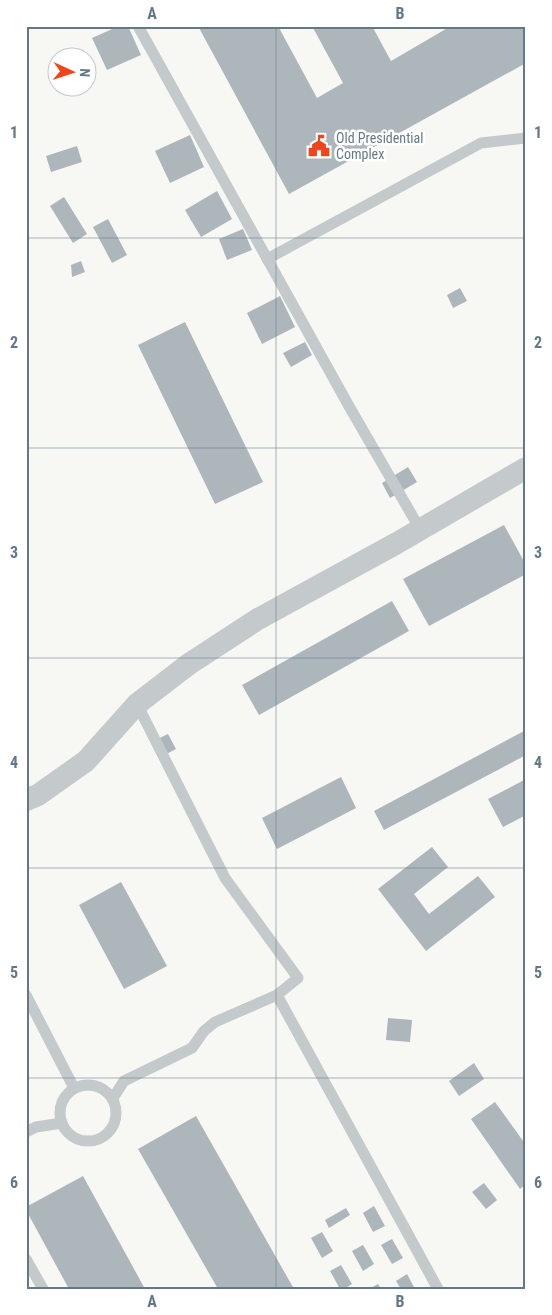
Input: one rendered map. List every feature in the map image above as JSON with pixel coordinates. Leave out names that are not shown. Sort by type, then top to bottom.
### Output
[{"type":"street","points":[[26,800],[38,795],[86,761],[137,704],[189,664],[258,619],[526,468]]},
{"type":"lane","points":[[138,26],[267,259],[420,528]]},
{"type":"lane","points":[[267,259],[481,143],[525,139]]},
{"type":"lane","points":[[112,1098],[124,1081],[192,1048],[204,1031],[215,1022],[277,995],[298,978],[225,878],[137,704]]},
{"type":"lane","points":[[26,995],[74,1088]]},
{"type":"lane","points":[[277,995],[438,1289]]},
{"type":"lane","points":[[83,1085],[98,1086],[112,1098],[116,1107],[113,1126],[97,1140],[87,1141],[75,1138],[62,1123],[62,1103],[74,1088],[83,1085]]},
{"type":"lane","points":[[26,1132],[36,1127],[62,1123]]},
{"type":"lane","points":[[26,1258],[43,1289]]},
{"type":"building","points":[[119,26],[128,26],[141,55],[107,70],[92,38]]},
{"type":"building","name":"Old Presidential Complex","points":[[198,26],[278,26],[317,98],[343,83],[312,26],[372,26],[391,61],[451,26],[526,26],[526,63],[289,194]]},
{"type":"building","points":[[190,135],[204,167],[170,183],[155,151]]},
{"type":"building","points":[[77,146],[82,162],[51,172],[46,156]]},
{"type":"building","points":[[217,191],[232,219],[201,237],[185,210]]},
{"type":"building","points":[[64,197],[87,234],[73,243],[50,206]]},
{"type":"building","points":[[108,219],[127,255],[112,263],[93,227]]},
{"type":"building","points":[[243,229],[252,250],[227,260],[219,239]]},
{"type":"building","points":[[81,261],[85,272],[72,277],[71,265]]},
{"type":"building","points":[[460,288],[467,301],[453,308],[447,295]]},
{"type":"building","points":[[280,296],[295,327],[262,344],[247,313]]},
{"type":"building","points":[[185,322],[263,482],[215,504],[138,345]]},
{"type":"building","points":[[305,342],[312,355],[291,367],[283,353]]},
{"type":"building","points":[[408,467],[417,482],[390,498],[382,483]]},
{"type":"building","points":[[504,525],[526,565],[526,574],[429,626],[403,579]]},
{"type":"building","points":[[392,601],[409,631],[259,715],[242,685]]},
{"type":"building","points":[[526,730],[526,755],[384,830],[374,811]]},
{"type":"building","points":[[168,734],[176,749],[159,758],[151,742]]},
{"type":"building","points":[[341,777],[356,808],[277,849],[262,818]]},
{"type":"building","points":[[526,779],[526,815],[503,827],[488,799]]},
{"type":"building","points":[[432,847],[448,867],[414,894],[429,914],[478,876],[495,897],[426,951],[378,889]]},
{"type":"building","points":[[121,882],[167,966],[124,989],[79,905]]},
{"type":"building","points":[[388,1018],[412,1020],[410,1042],[386,1040]]},
{"type":"building","points":[[474,1063],[484,1079],[459,1096],[449,1081]]},
{"type":"building","points":[[495,1102],[526,1145],[526,1184],[520,1189],[471,1119]]},
{"type":"building","points":[[196,1116],[294,1289],[218,1289],[138,1149]]},
{"type":"building","points":[[83,1176],[145,1289],[69,1289],[26,1207]]},
{"type":"building","points":[[484,1183],[497,1200],[486,1209],[472,1192]]},
{"type":"building","points":[[374,1206],[385,1226],[373,1232],[363,1213]]},
{"type":"building","points":[[346,1208],[350,1215],[329,1228],[325,1220]]},
{"type":"building","points":[[322,1232],[333,1251],[322,1258],[311,1238]]},
{"type":"building","points":[[392,1239],[403,1258],[392,1264],[381,1245]]},
{"type":"building","points":[[363,1245],[374,1264],[363,1271],[352,1251]]},
{"type":"building","points":[[341,1265],[352,1284],[344,1289],[340,1289],[330,1271]]},
{"type":"building","points":[[407,1274],[415,1289],[401,1289],[396,1281]]},
{"type":"building","points":[[378,1284],[381,1289],[369,1289]]},
{"type":"place","name":"Old Presidential Complex","points":[[319,146]]}]
